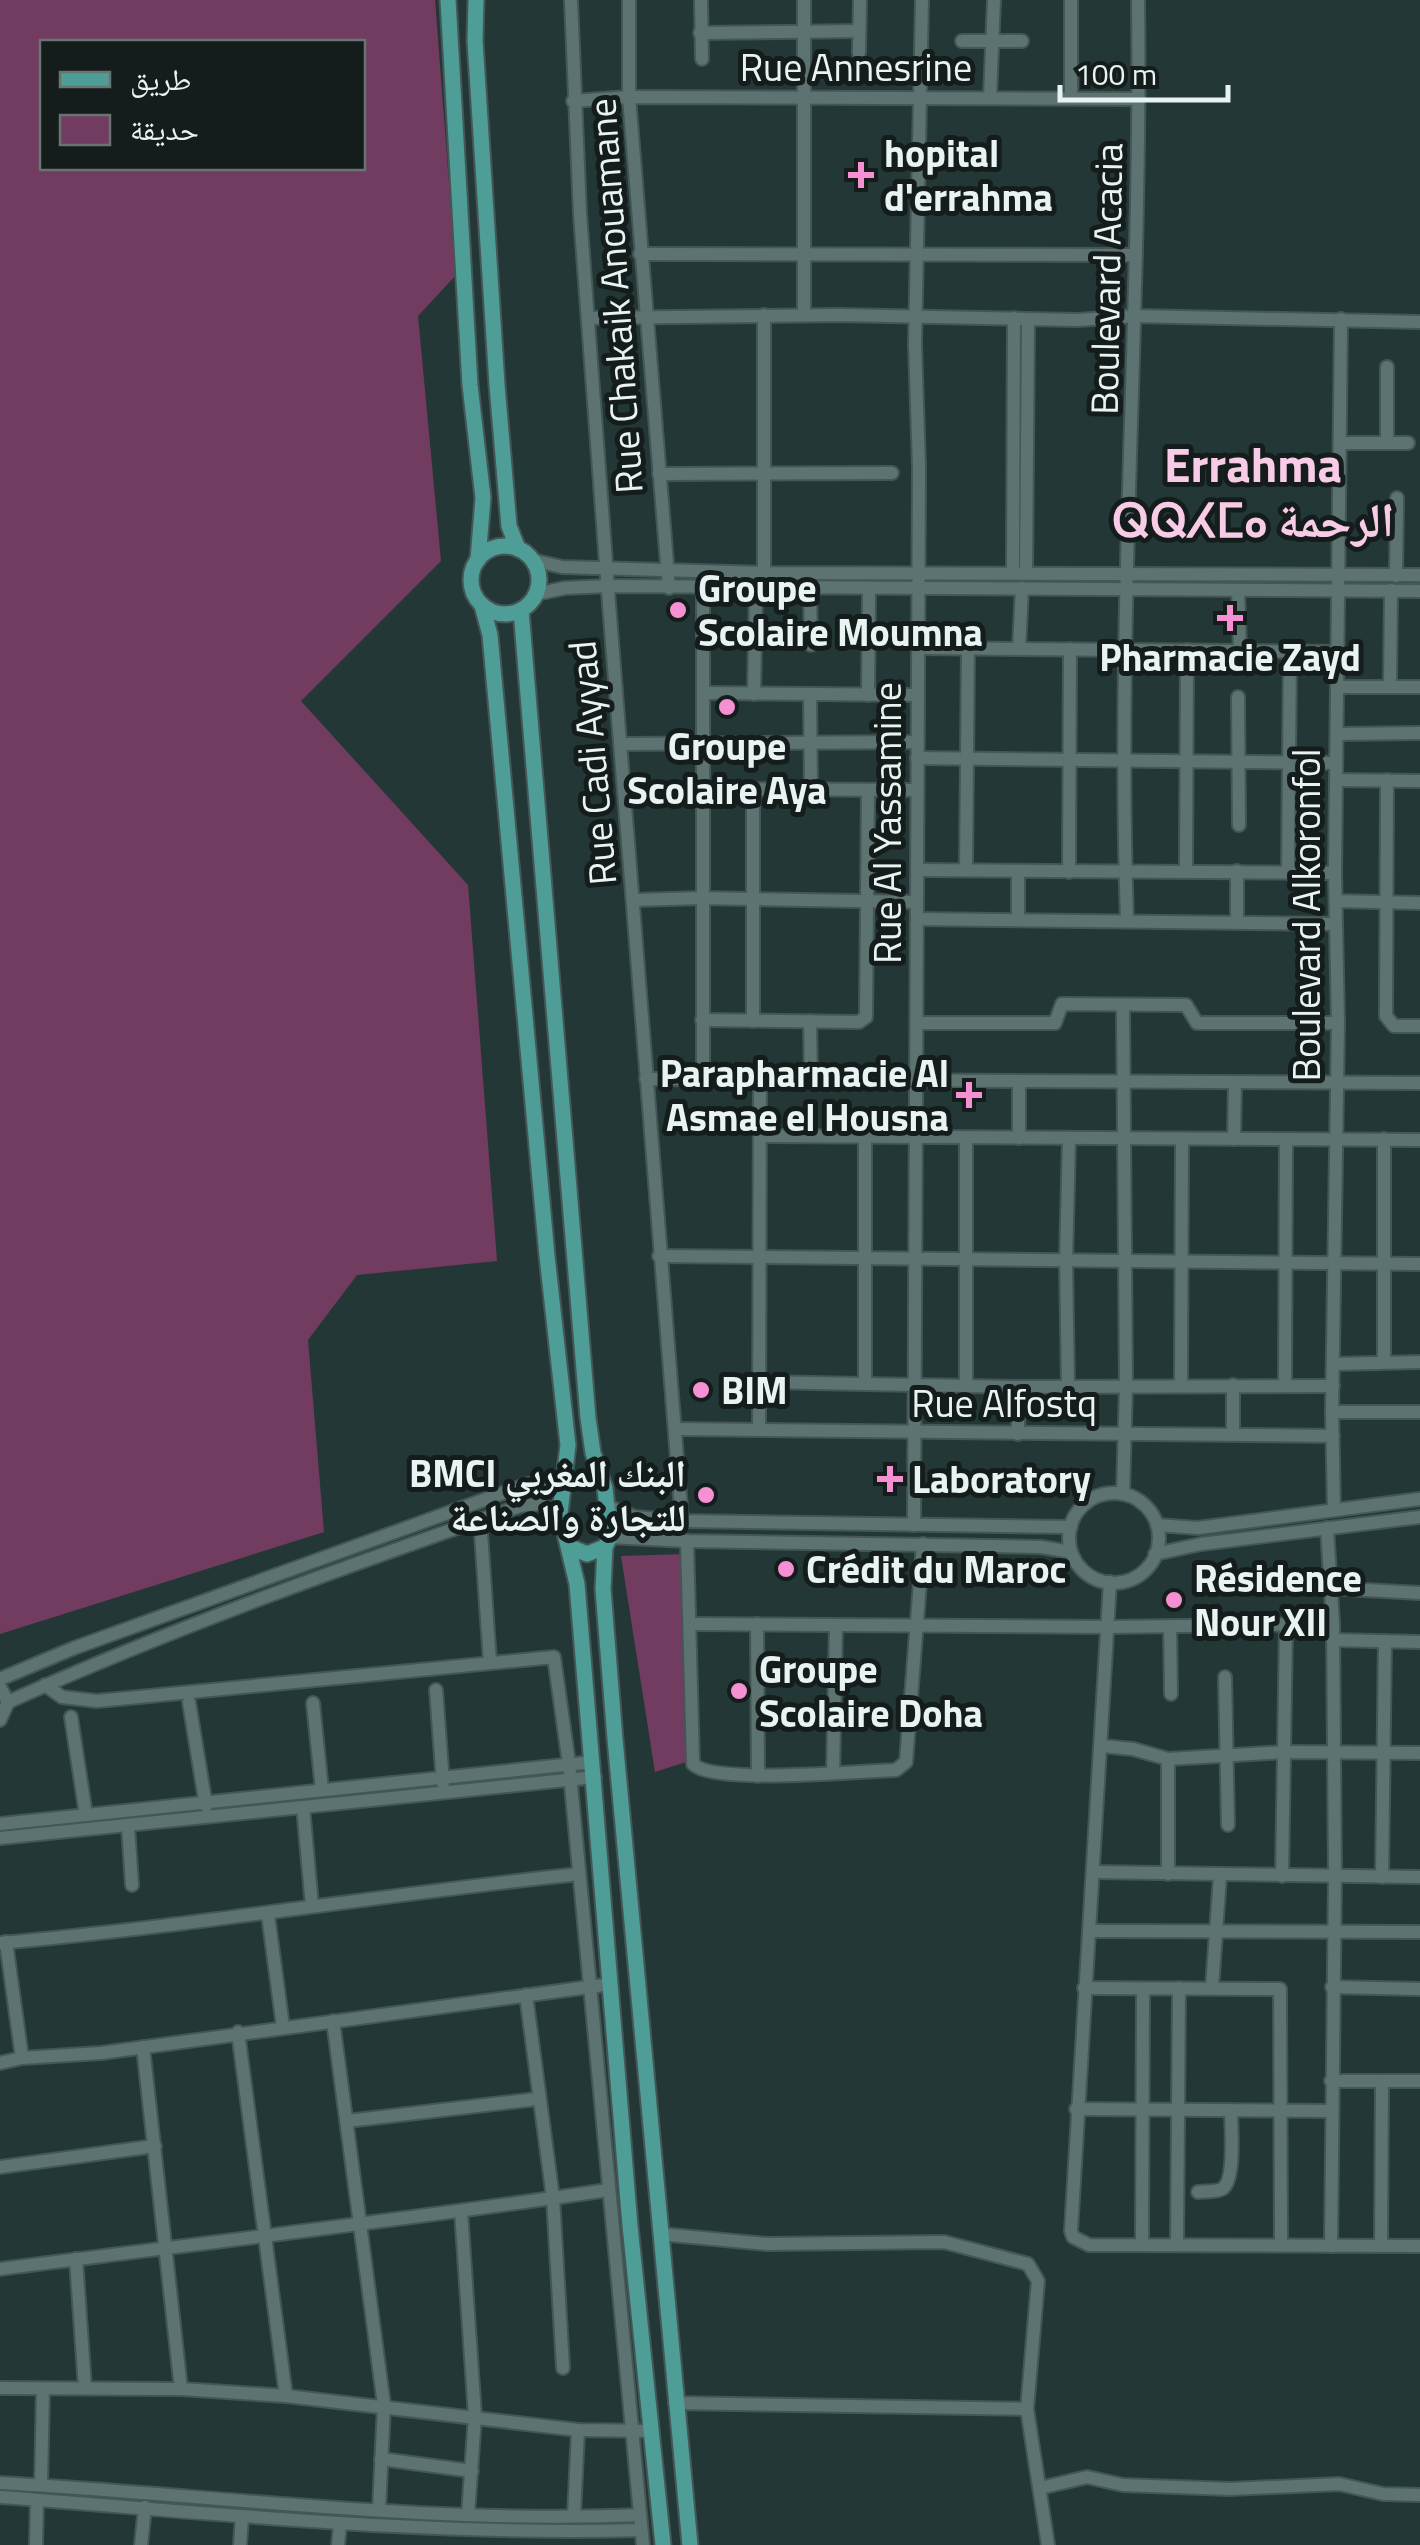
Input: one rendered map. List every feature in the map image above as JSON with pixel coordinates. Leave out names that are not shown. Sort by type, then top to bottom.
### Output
[{"type":"main road","points":[[448,0],[470,385],[483,498],[472,586],[490,635],[568,1466],[562,1483],[560,1513],[577,1584],[630,2226],[663,2545]]},
{"type":"main road","points":[[476,0],[475,41],[509,526],[518,549],[532,560],[539,576],[536,594],[521,610],[502,614],[482,605]]},
{"type":"main road","points":[[478,560],[496,548],[518,549]]},
{"type":"main road","points":[[521,610],[590,1441],[604,1480],[607,1506],[603,1589],[616,1752],[690,2545]]},
{"type":"main road","points":[[568,1466],[584,1458],[597,1467]]},
{"type":"main road","points":[[570,1547],[587,1554],[608,1542]]},
{"type":"street","name":"Rue Cadi Ayyad","points":[[570,0],[608,586],[682,1521]]},
{"type":"street","name":"Rue Chakaik Anouamane","points":[[629,0],[629,97],[669,588]]},
{"type":"street","points":[[701,0],[702,59]]},
{"type":"street","points":[[804,0],[804,315]]},
{"type":"street","points":[[859,52],[860,0]]},
{"type":"street","name":"Rue Al Yassamine","points":[[914,1525],[918,1081],[916,317],[922,0]]},
{"type":"street","points":[[990,97],[994,0]]},
{"type":"street","points":[[1071,0],[1071,97]]},
{"type":"street","name":"Boulevard Acacia","points":[[1127,919],[1127,648],[1138,0]]},
{"type":"street","points":[[700,33],[860,31]]},
{"type":"street","points":[[962,42],[1022,42]]},
{"type":"street","name":"Rue Annesrine","points":[[574,101],[629,97],[1139,99]]},
{"type":"street","points":[[640,254],[1136,255]]},
{"type":"street","points":[[764,315],[764,573]]},
{"type":"street","points":[[589,318],[1135,316],[1420,322]]},
{"type":"street","points":[[1020,573],[1021,318]]},
{"type":"street","name":"Boulevard Alkoronfol","points":[[1334,1510],[1336,762],[1342,320]]},
{"type":"street","points":[[1387,367],[1387,444]]},
{"type":"street","points":[[1341,444],[1408,443]]},
{"type":"street","points":[[659,474],[892,472]]},
{"type":"street","points":[[1396,576],[1397,498]]},
{"type":"street","points":[[532,560],[562,567],[764,573],[1022,588],[1128,581],[1420,575]]},
{"type":"street","points":[[536,594],[608,586],[869,589],[1020,573],[1238,590],[1420,590]]},
{"type":"street","points":[[703,588],[703,1079]]},
{"type":"street","points":[[754,694],[756,588]]},
{"type":"street","points":[[1019,649],[1022,588]]},
{"type":"street","points":[[810,589],[812,645]]},
{"type":"street","points":[[868,695],[869,589]]},
{"type":"street","points":[[1238,590],[1240,651]]},
{"type":"street","points":[[1390,686],[1391,590]]},
{"type":"street","points":[[917,648],[1338,652]]},
{"type":"street","points":[[966,870],[968,648]]},
{"type":"street","points":[[1069,872],[1070,649]]},
{"type":"street","points":[[1186,870],[1187,650]]},
{"type":"street","points":[[1288,872],[1290,652]]},
{"type":"street","points":[[1337,686],[1420,687]]},
{"type":"street","points":[[704,693],[917,694]]},
{"type":"street","points":[[810,696],[811,790]]},
{"type":"street","points":[[1238,697],[1239,825]]},
{"type":"street","points":[[1337,734],[1420,733]]},
{"type":"street","points":[[622,744],[917,742]]},
{"type":"street","points":[[917,758],[1336,762]]},
{"type":"street","points":[[1336,780],[1420,780]]},
{"type":"street","points":[[1387,780],[1387,1020],[1394,1026],[1420,1026]]},
{"type":"street","points":[[704,789],[916,790]]},
{"type":"street","points":[[752,1021],[753,789]]},
{"type":"street","points":[[702,1020],[859,1022],[866,1017],[868,790]]},
{"type":"street","points":[[917,870],[1336,873]]},
{"type":"street","points":[[1018,871],[1018,919]]},
{"type":"street","points":[[1237,871],[1237,922]]},
{"type":"street","points":[[634,900],[916,902]]},
{"type":"street","points":[[1336,901],[1420,903]]},
{"type":"street","points":[[916,919],[1336,924]]},
{"type":"street","points":[[917,1023],[1055,1023],[1062,1004],[1186,1005],[1197,1023],[1338,1023]]},
{"type":"street","points":[[1122,1494],[1126,1385],[1123,1007]]},
{"type":"street","points":[[810,1022],[811,1080]]},
{"type":"street","points":[[759,1430],[760,1079]]},
{"type":"street","points":[[646,1080],[1420,1082]]},
{"type":"street","points":[[1019,1082],[1019,1138]]},
{"type":"street","points":[[1234,1140],[1235,1082]]},
{"type":"street","points":[[762,1136],[1420,1140]]},
{"type":"street","points":[[865,1137],[865,1383]]},
{"type":"street","points":[[966,1138],[966,1387]]},
{"type":"street","points":[[1068,1386],[1069,1139]]},
{"type":"street","points":[[1181,1385],[1182,1139]]},
{"type":"street","points":[[1284,1385],[1286,1140]]},
{"type":"street","points":[[1384,1140],[1384,1362]]},
{"type":"street","points":[[660,1256],[1420,1264]]},
{"type":"street","points":[[1334,1364],[1420,1362]]},
{"type":"street","points":[[760,1382],[1018,1388],[1333,1386]]},
{"type":"street","points":[[1233,1385],[1233,1434]]},
{"type":"street","points":[[1018,1388],[1018,1434]]},
{"type":"street","points":[[1332,1412],[1420,1412]]},
{"type":"street","name":"Rue Alfostq","points":[[674,1430],[1332,1436]]},
{"type":"street","points":[[0,1679],[92,1641],[528,1484],[562,1483]]},
{"type":"street","points":[[1122,1494],[1144,1504],[1157,1525],[1155,1554],[1137,1576],[1110,1582],[1086,1573],[1072,1552],[1071,1526],[1078,1510],[1102,1495],[1122,1494]]},
{"type":"street","points":[[1157,1525],[1198,1528],[1420,1499]]},
{"type":"street","points":[[0,1720],[8,1702],[133,1648],[480,1519],[526,1504],[547,1506],[560,1513]]},
{"type":"street","points":[[607,1506],[635,1516],[682,1521],[1071,1526]]},
{"type":"street","points":[[1155,1554],[1201,1544],[1420,1516]]},
{"type":"street","points":[[480,1519],[490,1662]]},
{"type":"street","points":[[1327,1528],[1333,1624],[1335,1876],[1330,2246]]},
{"type":"street","points":[[687,1541],[693,1764],[710,1772],[758,1776],[896,1770],[906,1762],[923,1544]]},
{"type":"street","points":[[608,1542],[923,1544],[1041,1547],[1072,1552]]},
{"type":"street","points":[[1110,1582],[1076,2109],[1073,2236],[1089,2245],[1420,2246]]},
{"type":"street","points":[[1329,1588],[1420,1593]]},
{"type":"street","points":[[690,1624],[1108,1627],[1333,1624]]},
{"type":"street","points":[[757,1624],[758,1776]]},
{"type":"street","points":[[832,1772],[836,1625]]},
{"type":"street","points":[[1282,1876],[1286,1625]]},
{"type":"street","points":[[1170,1626],[1171,1694]]},
{"type":"street","points":[[1333,1640],[1420,1642]]},
{"type":"street","points":[[1382,1876],[1386,1641]]},
{"type":"street","points":[[0,2483],[144,2507],[242,2517],[642,2538],[569,1771],[554,1657],[97,1701],[62,1697],[45,1685]]},
{"type":"street","points":[[1225,1677],[1228,1826]]},
{"type":"street","points":[[0,1688],[8,1702]]},
{"type":"street","points":[[436,1690],[443,1784]]},
{"type":"street","points":[[189,1702],[207,1818]]},
{"type":"street","points":[[313,1703],[322,1790]]},
{"type":"street","points":[[71,1717],[86,1815]]},
{"type":"street","points":[[1102,1746],[1133,1749],[1168,1759],[1285,1752],[1420,1753]]},
{"type":"street","points":[[1168,1759],[1168,1874]]},
{"type":"street","points":[[0,1824],[322,1790],[443,1784],[594,1769]]},
{"type":"street","points":[[0,1838],[303,1807],[443,1784]]},
{"type":"street","points":[[303,1807],[312,1906]]},
{"type":"street","points":[[128,1826],[132,1885]]},
{"type":"street","points":[[1094,1872],[1420,1877]]},
{"type":"street","points":[[22,2058],[3,1942],[268,1915],[312,1906],[579,1874]]},
{"type":"street","points":[[1212,1988],[1220,1876]]},
{"type":"street","points":[[268,1915],[283,2026]]},
{"type":"street","points":[[1089,1930],[1420,1932]]},
{"type":"street","points":[[0,2063],[144,2048],[238,2032],[611,1984]]},
{"type":"street","points":[[1332,1987],[1420,1989]]},
{"type":"street","points":[[1084,1988],[1277,1988],[1282,1992],[1281,2245]]},
{"type":"street","points":[[1177,2245],[1179,1988]]},
{"type":"street","points":[[1142,2245],[1143,1989]]},
{"type":"street","points":[[526,1995],[553,2198],[563,2368]]},
{"type":"street","points":[[333,2021],[384,2405],[379,2510]]},
{"type":"street","points":[[238,2032],[286,2396]]},
{"type":"street","points":[[144,2048],[181,2390]]},
{"type":"street","points":[[1331,2081],[1420,2081]]},
{"type":"street","points":[[1381,2246],[1382,2081]]},
{"type":"street","points":[[347,2121],[538,2099]]},
{"type":"street","points":[[1076,2109],[1331,2111]]},
{"type":"street","points":[[1198,2192],[1222,2189],[1230,2179],[1231,2110]]},
{"type":"street","points":[[0,2168],[155,2146]]},
{"type":"street","points":[[0,2269],[608,2190]]},
{"type":"street","points":[[461,2211],[476,2416],[468,2514]]},
{"type":"street","points":[[660,2234],[767,2244],[944,2242],[1021,2260],[1035,2272],[1038,2281],[1027,2409],[1048,2545]]},
{"type":"street","points":[[76,2259],[86,2388]]},
{"type":"street","points":[[0,2388],[181,2390],[286,2396],[578,2430],[652,2431]]},
{"type":"street","points":[[36,2545],[43,2389]]},
{"type":"street","points":[[675,2402],[1027,2409]]},
{"type":"street","points":[[574,2516],[578,2430]]},
{"type":"street","points":[[381,2459],[472,2471]]},
{"type":"street","points":[[1040,2488],[1086,2477],[1124,2486],[1230,2489],[1339,2484],[1383,2494],[1420,2495]]},
{"type":"street","points":[[0,2497],[39,2492],[468,2514],[640,2515]]},
{"type":"street","points":[[141,2545],[144,2507]]},
{"type":"street","points":[[240,2545],[242,2517]]},
{"type":"street","points":[[338,2545],[340,2525]]},
{"type":"street","points":[[437,2545],[439,2529]]},
{"type":"green space","points":[[0,0],[435,0],[456,275],[418,316],[441,561],[301,701],[468,885],[497,1261],[357,1275],[308,1340],[324,1532],[0,1634]]},
{"type":"green space","points":[[686,1554],[689,1761],[655,1772],[621,1556]]},
{"type":"place","name":"hopital d'errahma","points":[[861,175]]},
{"type":"place","name":"Groupe Scolaire Moumna","points":[[678,610]]},
{"type":"place","name":"Pharmacie Zayd","points":[[1230,618]]},
{"type":"place","name":"Groupe Scolaire Aya","points":[[727,707]]},
{"type":"place","name":"Parapharmacie Al Asmae el Housna","points":[[969,1095]]},
{"type":"place","name":"BIM","points":[[701,1390]]},
{"type":"place","name":"Laboratory","points":[[890,1479]]},
{"type":"place","name":"BMCI البنك المغربي للتجارة والصناعة","points":[[706,1495]]},
{"type":"place","name":"Crédit du Maroc","points":[[786,1569]]},
{"type":"place","name":"Résidence Nour XII","points":[[1174,1600]]},
{"type":"place","name":"Groupe Scolaire Doha","points":[[739,1691]]},
{"type":"district","name":"Errahma ⵕⵕⵃⵎⴰ الرحمة","points":[[1253,492]]}]
